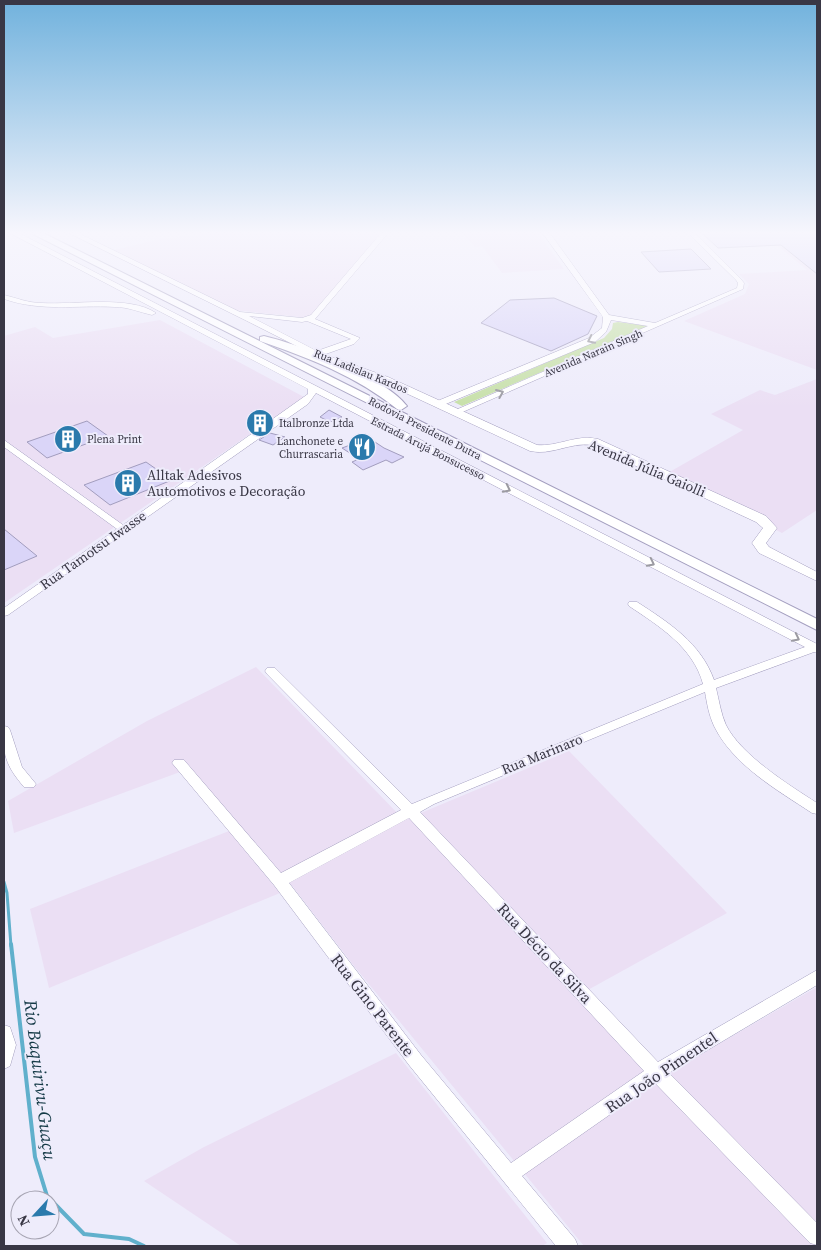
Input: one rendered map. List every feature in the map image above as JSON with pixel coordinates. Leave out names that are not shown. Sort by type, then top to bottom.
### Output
[{"type":"highway","name":"Rodovia Presidente Dutra","points":[[157,290],[817,625]]},
{"type":"highway","name":"Rodovia Presidente Dutra","points":[[164,290],[401,406],[817,615]]},
{"type":"highway","points":[[264,339],[376,380],[401,406]]},
{"type":"highway","points":[[300,351],[319,355]]},
{"type":"main road","name":"Rua Ladislau Kardos","points":[[319,355],[363,376],[438,404]]},
{"type":"main road","name":"Avenida Júlia Gaiolli","points":[[438,404],[534,448],[550,449],[580,439],[594,442],[736,506],[768,525],[769,531],[759,543],[764,550],[817,577]]},
{"type":"street","name":"Estrada Arujá Bonsucesso","points":[[122,290],[309,396],[341,404],[816,648]]},
{"type":"street","name":"Rua Ladislau Kardos","points":[[190,290],[319,355]]},
{"type":"street","points":[[309,319],[315,316],[337,290]]},
{"type":"street","points":[[438,404],[592,340],[605,330],[608,325],[607,317],[588,290]]},
{"type":"street","name":"Avenida Narain Singh","points":[[455,412],[737,290]]},
{"type":"street","points":[[4,297],[41,305],[130,306],[141,308],[309,396],[341,404]]},
{"type":"street","points":[[238,314],[309,319],[356,338],[351,342],[319,355]]},
{"type":"street","points":[[250,319],[266,316]]},
{"type":"street","points":[[607,317],[631,323],[658,325]]},
{"type":"street","name":"Rua Tamotsu Iwasse","points":[[4,613],[309,396]]},
{"type":"street","points":[[4,443],[123,529]]},
{"type":"street","points":[[633,604],[676,635],[700,663],[709,686],[717,720],[728,738],[773,779],[817,809]]},
{"type":"street","name":"Rua Marinaro","points":[[279,881],[429,801],[709,686],[816,648]]},
{"type":"street","name":"Rua Décio da Silva","points":[[271,671],[411,811],[656,1072],[817,1236]]},
{"type":"street","points":[[4,730],[16,769],[29,784]]},
{"type":"street","name":"Rua Gino Parente","points":[[179,763],[279,881],[387,1024],[568,1246]]},
{"type":"street","name":"Rua João Pimentel","points":[[509,1175],[656,1072],[817,977]]},
{"type":"street","points":[[4,1032],[8,1045],[4,1061]]},
{"type":"shaded area","points":[[193,290],[332,290],[309,318],[234,310]]},
{"type":"shaded area","points":[[746,290],[817,290],[817,370],[684,321],[745,294]]},
{"type":"shaded area","points":[[160,320],[304,397],[4,603],[4,336],[35,327],[53,338]]},
{"type":"shaded area","points":[[817,379],[817,510],[782,533],[666,474],[743,430],[711,414],[760,390],[775,395]]},
{"type":"shaded area","points":[[256,667],[404,820],[569,751],[727,913],[586,991],[667,1074],[817,987],[817,1246],[584,1246],[354,966],[293,887],[224,809],[180,772],[14,833],[8,801],[147,721]]},
{"type":"shaded area","points":[[229,831],[280,893],[49,988],[30,909]]},
{"type":"shaded area","points":[[396,1053],[547,1243],[542,1246],[241,1246],[144,1181],[204,1147]]},
{"type":"green space","points":[[613,323],[649,326],[462,406],[454,402],[604,338],[612,329]]},
{"type":"building","points":[[554,298],[597,316],[588,334],[551,351],[481,323],[510,300]]},
{"type":"building","points":[[329,410],[342,417],[330,422],[320,417]]},
{"type":"building","name":"Plena Print","points":[[87,421],[108,436],[47,458],[27,442]]},
{"type":"building","points":[[270,433],[285,437],[273,445],[259,440]]},
{"type":"building","points":[[369,438],[384,448],[404,457],[392,463],[386,460],[363,470],[352,462],[359,459],[342,448]]},
{"type":"building","name":"Alltak Adesivos Automotivos e Decoração","points":[[146,462],[172,480],[110,505],[84,485]]},
{"type":"building","points":[[4,529],[37,556],[4,570]]},
{"type":"waterway","name":"Rio Baquirivu-Guaçu","points":[[4,882],[7,893],[11,946]]},
{"type":"waterway","name":"Rio Baquirivu-Guaçu","points":[[11,944],[35,1157],[47,1196],[84,1234],[129,1239],[144,1246]]},
{"type":"place","name":"Italbronze Ltda","points":[[260,423]]},
{"type":"place","name":"Plena Print","points":[[68,439]]},
{"type":"place","name":"Lanchonete e Churrascaria","points":[[362,447]]},
{"type":"place","name":"Alltak Adesivos Automotivos e Decoração","points":[[128,483]]}]
